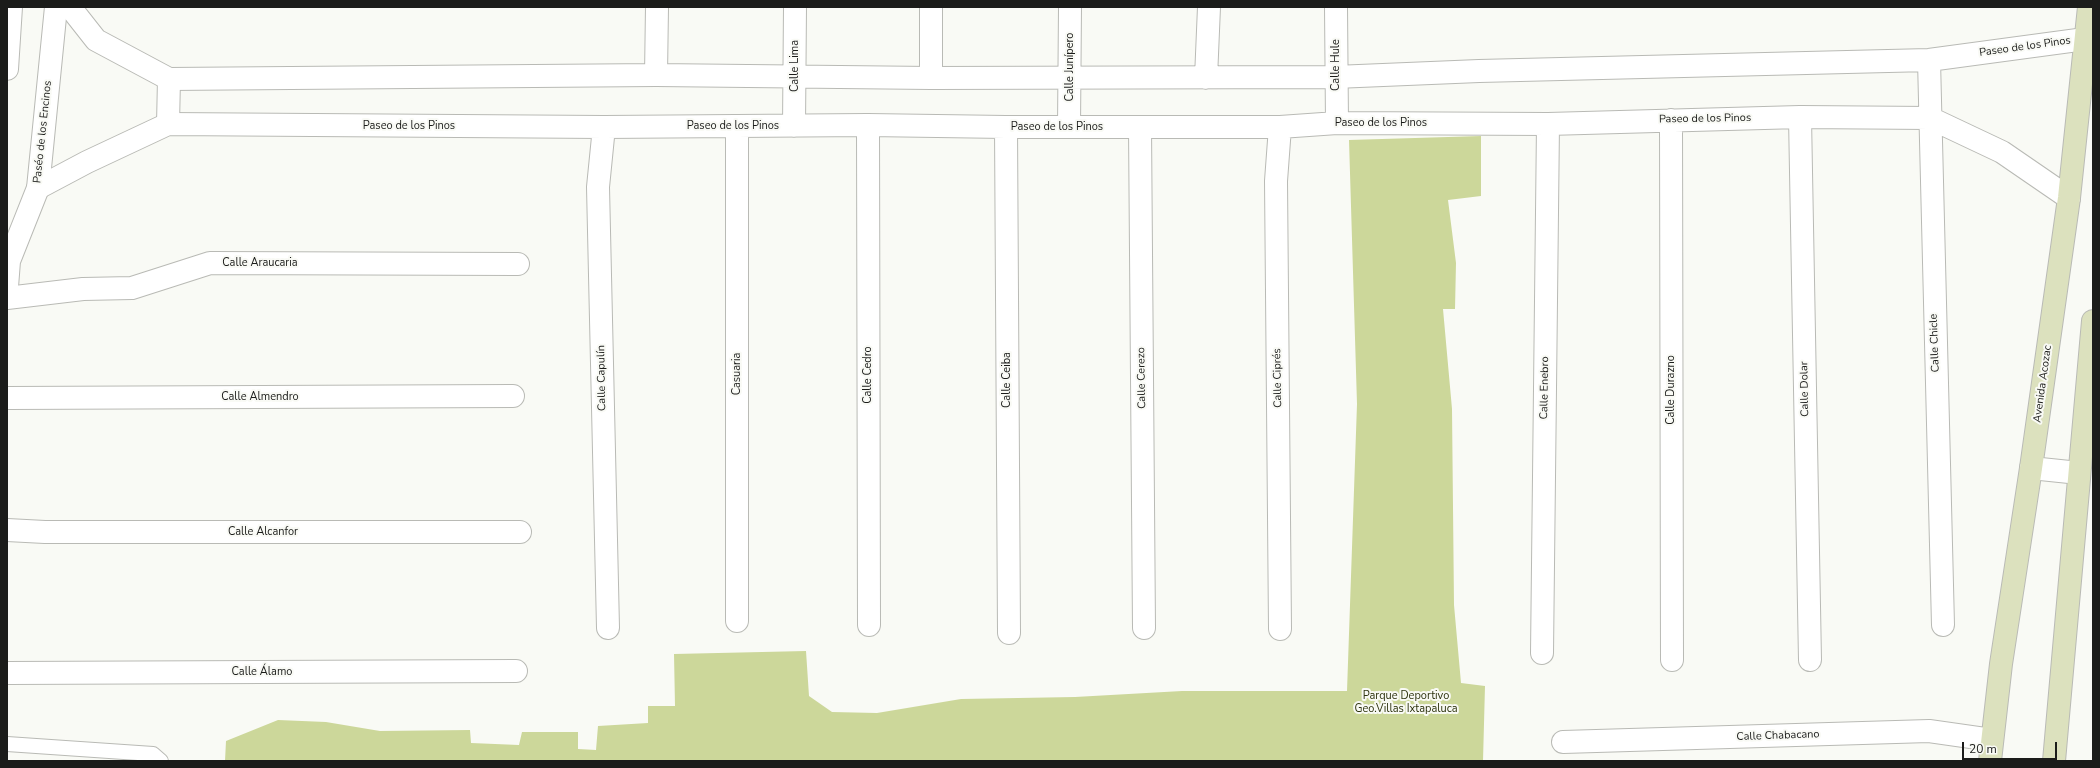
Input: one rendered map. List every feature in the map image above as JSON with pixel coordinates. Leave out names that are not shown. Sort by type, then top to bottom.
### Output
[{"type":"main road","name":"Avenida Acozac","points":[[1990,761],[2001,664],[2031,468],[2069,198],[2085,39],[2091,7]]},
{"type":"main road","points":[[2054,761],[2093,321]]},
{"type":"street","points":[[7,69],[11,7]]},
{"type":"street","name":"Paséo de los Encinos","points":[[7,286],[8,254],[38,188],[56,7]]},
{"type":"street","name":"Paseo de los Pinos","points":[[70,7],[96,40],[169,79],[656,75],[795,78],[1335,77],[1479,71],[1929,60],[2085,39]]},
{"type":"street","points":[[656,75],[657,7]]},
{"type":"street","name":"Calle Lima","points":[[794,126],[795,7]]},
{"type":"street","points":[[931,7],[931,78]]},
{"type":"street","name":"Calle Junípero","points":[[1070,7],[1070,127]]},
{"type":"street","points":[[1206,78],[1208,7]]},
{"type":"street","name":"Calle Hule","points":[[1336,7],[1335,77],[1337,123]]},
{"type":"street","name":"Calle Chicle","points":[[1929,60],[1943,625]]},
{"type":"street","points":[[168,124],[169,79]]},
{"type":"street","name":"Paseo de los Pinos","points":[[38,188],[87,162],[168,124],[604,127],[868,125],[1006,127],[1280,127],[1337,123],[1548,124],[1800,117],[1930,118],[2002,152],[2069,198]]},
{"type":"street","name":"Calle Dolar","points":[[1800,117],[1810,660]]},
{"type":"street","name":"Calle Durazno","points":[[1671,120],[1672,660]]},
{"type":"street","name":"Calle Enebro","points":[[1542,653],[1548,124]]},
{"type":"street","name":"Calle Cedro","points":[[868,125],[869,625]]},
{"type":"street","name":"Casuaria","points":[[737,126],[737,621]]},
{"type":"street","name":"Calle Capulín","points":[[604,127],[598,187],[608,628]]},
{"type":"street","name":"Calle Ceiba","points":[[1006,127],[1009,633]]},
{"type":"street","name":"Calle Cerezo","points":[[1140,127],[1144,628]]},
{"type":"street","name":"Calle Ciprés","points":[[1280,127],[1276,189],[1280,629]]},
{"type":"street","name":"Calle Araucaria","points":[[7,298],[83,289],[132,288],[210,263],[518,264]]},
{"type":"street","name":"Calle Almendro","points":[[7,398],[513,396]]},
{"type":"street","points":[[2031,468],[2079,473]]},
{"type":"street","name":"Calle Alcanfor","points":[[7,530],[45,532],[520,532]]},
{"type":"street","name":"Calle Álamo","points":[[7,673],[516,671]]},
{"type":"street","name":"Calle Chabacano","points":[[1563,742],[1929,731],[1992,740]]},
{"type":"lane","points":[[7,744],[153,754],[161,761]]},
{"type":"green space","name":"Parque Deportivo Geo.Villas Ixtapaluca","points":[[1481,136],[1481,196],[1448,200],[1456,263],[1455,309],[1443,309],[1452,409],[1454,605],[1461,683],[1485,686],[1483,761],[225,761],[226,741],[278,720],[326,722],[380,731],[470,730],[471,743],[519,745],[522,732],[578,732],[578,749],[596,750],[598,726],[648,723],[648,706],[675,706],[674,654],[806,651],[809,696],[832,712],[877,713],[961,699],[1075,697],[1182,691],[1347,691],[1357,404],[1349,140]]}]
